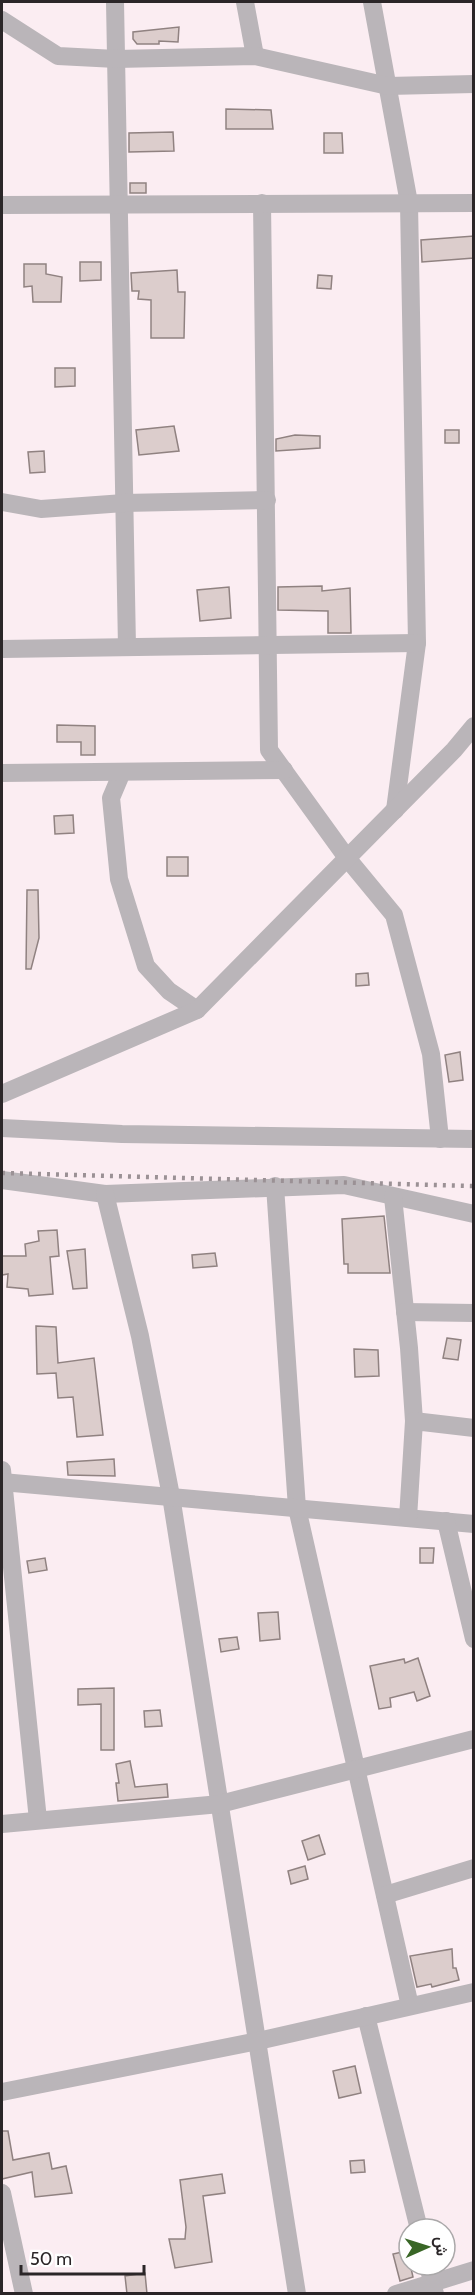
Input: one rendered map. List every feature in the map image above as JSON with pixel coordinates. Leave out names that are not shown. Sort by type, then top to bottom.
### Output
[{"type":"street","points":[[115,2],[126,647]]},
{"type":"street","points":[[244,2],[255,56]]},
{"type":"street","points":[[372,2],[409,203],[417,643],[394,810]]},
{"type":"street","points":[[2,20],[58,56],[116,59],[255,56],[388,86],[474,84]]},
{"type":"street","points":[[262,203],[269,750],[348,858],[394,915],[431,1054],[440,1138]]},
{"type":"street","points":[[2,205],[474,203]]},
{"type":"street","points":[[2,502],[41,509],[124,503],[267,500]]},
{"type":"street","points":[[2,649],[417,643]]},
{"type":"street","points":[[2,1094],[197,1011],[454,750],[474,726]]},
{"type":"street","points":[[2,773],[284,770]]},
{"type":"street","points":[[122,772],[111,798],[119,879],[146,966],[169,991],[197,1011]]},
{"type":"street","points":[[2,1128],[122,1134],[474,1139]]},
{"type":"street","points":[[2,1180],[105,1194],[220,1192],[275,1186],[344,1185],[474,1214]]},
{"type":"street","points":[[275,1186],[297,1508],[410,2006]]},
{"type":"street","points":[[105,1194],[140,1336],[171,1496],[297,2294]]},
{"type":"street","points":[[393,1197],[414,1421],[408,1518]]},
{"type":"street","points":[[405,1312],[474,1313]]},
{"type":"street","points":[[414,1421],[474,1428]]},
{"type":"street","points":[[38,1820],[2,1478],[474,1524]]},
{"type":"street","points":[[446,1521],[474,1639]]},
{"type":"street","points":[[2,1824],[220,1804],[474,1739]]},
{"type":"street","points":[[385,1895],[474,1868]]},
{"type":"street","points":[[2,2092],[258,2041],[474,1992]]},
{"type":"street","points":[[366,2016],[416,2217]]},
{"type":"street","points":[[2,2193],[24,2294]]},
{"type":"street","points":[[396,2294],[432,2280],[474,2270]]},
{"type":"building","points":[[179,27],[178,42],[159,41],[159,44],[137,44],[133,39],[133,32]]},
{"type":"building","points":[[226,109],[271,110],[273,129],[226,129]]},
{"type":"building","points":[[173,132],[174,151],[129,152],[129,133]]},
{"type":"building","points":[[324,133],[342,133],[343,153],[324,153]]},
{"type":"building","points":[[130,183],[146,183],[146,193],[130,193]]},
{"type":"building","points":[[474,236],[474,258],[422,262],[421,240]]},
{"type":"building","points":[[80,262],[101,262],[101,280],[80,281]]},
{"type":"building","points":[[24,264],[46,264],[46,274],[62,277],[61,302],[33,302],[32,286],[24,287]]},
{"type":"building","points":[[177,270],[178,292],[185,292],[184,338],[151,338],[151,300],[138,299],[139,291],[132,291],[131,273]]},
{"type":"building","points":[[318,275],[332,276],[331,289],[317,288]]},
{"type":"building","points":[[55,368],[75,368],[75,386],[55,387]]},
{"type":"building","points":[[174,426],[179,451],[139,455],[136,430]]},
{"type":"building","points":[[445,430],[459,430],[459,443],[445,443]]},
{"type":"building","points":[[295,435],[320,436],[320,448],[276,451],[276,439]]},
{"type":"building","points":[[44,451],[45,472],[30,473],[28,452]]},
{"type":"building","points":[[322,586],[322,591],[350,588],[351,633],[328,633],[328,611],[278,610],[278,587]]},
{"type":"building","points":[[229,587],[231,618],[200,621],[197,590]]},
{"type":"building","points":[[57,725],[95,726],[95,755],[81,755],[81,742],[57,742]]},
{"type":"building","points":[[73,815],[74,833],[55,834],[54,816]]},
{"type":"building","points":[[167,857],[188,857],[188,876],[167,876]]},
{"type":"building","points":[[27,890],[38,890],[39,938],[31,969],[26,969]]},
{"type":"building","points":[[368,973],[369,985],[356,986],[356,974]]},
{"type":"building","points":[[460,1052],[463,1080],[449,1082],[445,1055]]},
{"type":"building","points":[[384,1216],[390,1273],[348,1273],[348,1264],[344,1264],[342,1219]]},
{"type":"building","points":[[57,1230],[59,1256],[50,1257],[53,1294],[29,1296],[28,1289],[7,1287],[8,1274],[2,1275],[2,1256],[26,1256],[25,1244],[39,1241],[38,1231]]},
{"type":"building","points":[[85,1249],[87,1288],[73,1289],[67,1251]]},
{"type":"building","points":[[215,1253],[217,1266],[193,1268],[192,1255]]},
{"type":"building","points":[[36,1326],[56,1327],[58,1363],[94,1358],[103,1435],[77,1437],[73,1397],[58,1398],[56,1373],[37,1374]]},
{"type":"building","points":[[447,1338],[461,1340],[458,1360],[443,1358]]},
{"type":"building","points":[[354,1349],[378,1350],[379,1376],[355,1377]]},
{"type":"building","points":[[114,1459],[115,1476],[68,1475],[67,1462]]},
{"type":"building","points":[[420,1548],[434,1548],[433,1563],[420,1563]]},
{"type":"building","points":[[45,1558],[47,1570],[29,1573],[27,1561]]},
{"type":"building","points":[[278,1612],[280,1639],[260,1641],[258,1613]]},
{"type":"building","points":[[237,1637],[239,1649],[221,1652],[219,1639]]},
{"type":"building","points":[[418,1658],[430,1696],[417,1701],[414,1692],[390,1698],[391,1707],[379,1709],[370,1666],[404,1659],[405,1663]]},
{"type":"building","points":[[114,1688],[114,1750],[101,1750],[101,1704],[78,1705],[78,1689]]},
{"type":"building","points":[[160,1710],[162,1726],[145,1727],[144,1711]]},
{"type":"building","points":[[130,1761],[135,1787],[167,1784],[168,1797],[118,1801],[116,1783],[119,1783],[116,1764]]},
{"type":"building","points":[[319,1835],[325,1854],[308,1860],[302,1841]]},
{"type":"building","points":[[305,1866],[308,1879],[291,1884],[288,1871]]},
{"type":"building","points":[[452,1949],[453,1968],[456,1968],[459,1980],[432,1987],[431,1984],[417,1987],[410,1956]]},
{"type":"building","points":[[355,2066],[361,2093],[339,2098],[333,2071]]},
{"type":"building","points":[[2,2131],[8,2131],[13,2160],[49,2153],[52,2169],[66,2166],[72,2193],[35,2197],[32,2172],[2,2179]]},
{"type":"building","points":[[364,2160],[365,2172],[351,2173],[350,2161]]},
{"type":"building","points":[[222,2174],[225,2193],[203,2196],[212,2262],[175,2268],[169,2239],[185,2239],[186,2227],[180,2180]]},
{"type":"building","points":[[397,2253],[397,2269],[393,2254]]},
{"type":"building","points":[[145,2273],[147,2294],[127,2294],[125,2276]]},
{"type":"building","points":[[399,2277],[413,2277],[400,2281]]},
{"type":"railway","points":[[2,1173],[474,1186]]}]
